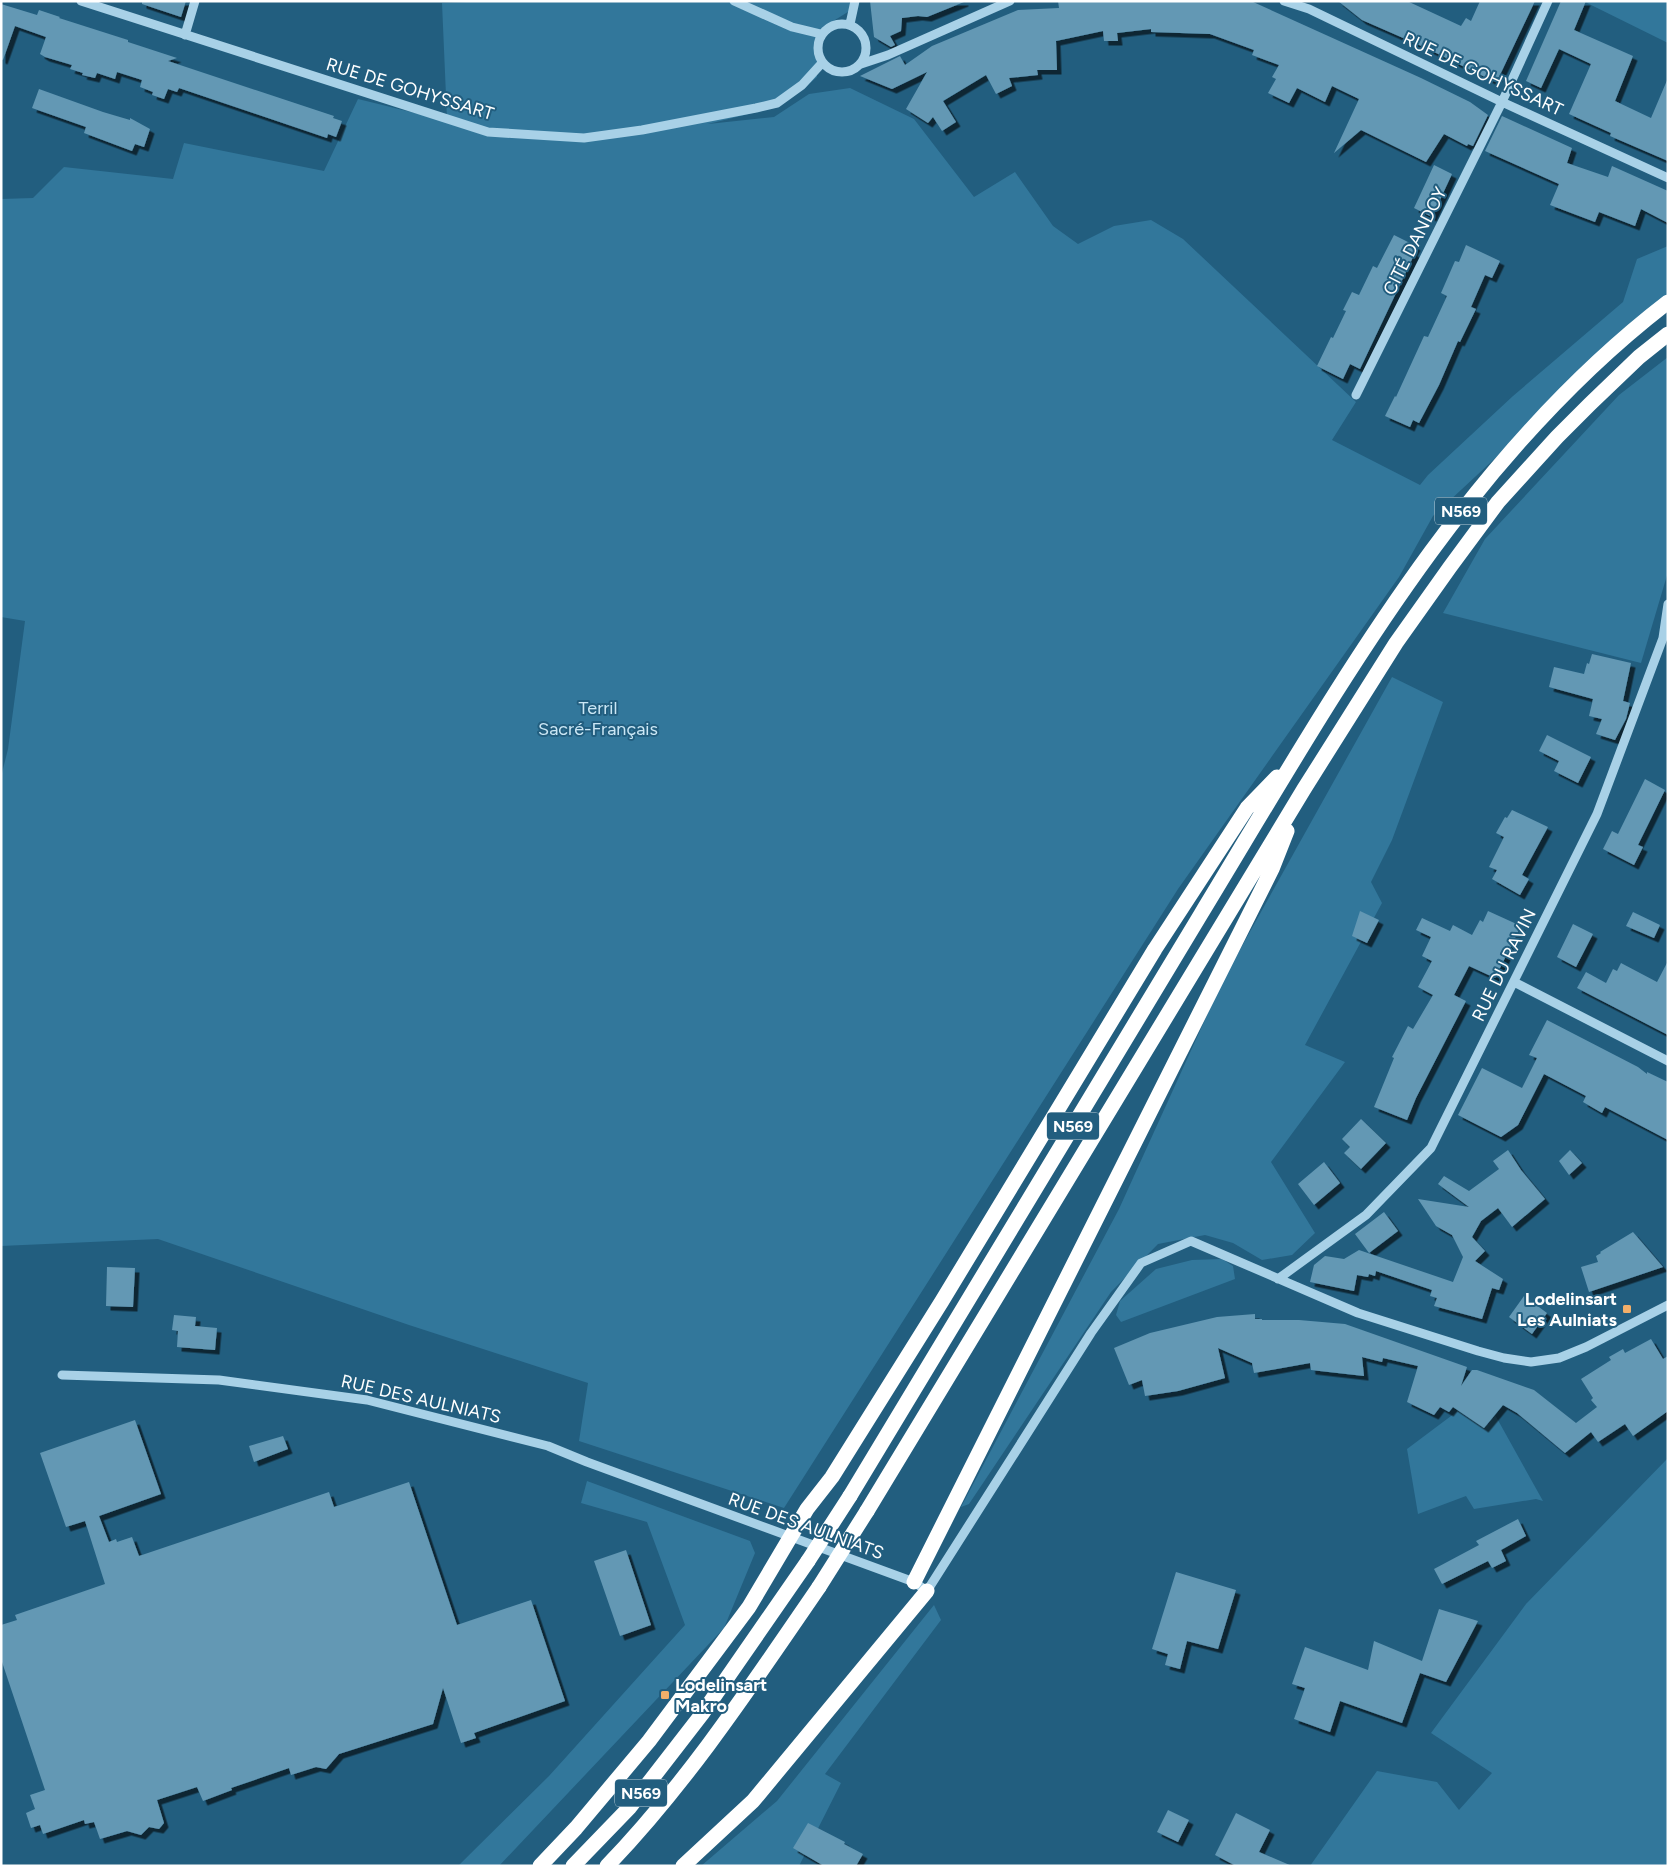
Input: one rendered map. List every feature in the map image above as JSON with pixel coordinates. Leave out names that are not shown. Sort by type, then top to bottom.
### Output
[{"type":"highway","name":"N569","points":[[573,1866],[630,1807],[702,1714],[808,1561],[850,1496],[1297,756],[1381,622],[1440,537],[1516,445],[1566,391],[1608,352],[1668,302]]},
{"type":"highway","name":"N569","points":[[607,1866],[645,1825],[692,1766],[756,1679],[819,1587],[867,1511],[1304,789],[1396,643],[1498,502],[1583,411],[1639,357],[1668,334]]},
{"type":"highway","points":[[540,1866],[576,1828],[655,1733],[749,1607],[807,1509],[832,1477],[865,1425],[1160,941],[1247,808],[1297,756]]},
{"type":"highway","points":[[914,1582],[1272,869],[1304,789]]},
{"type":"highway","points":[[683,1866],[753,1801],[927,1591]]},
{"type":"street","name":"RUE DE GOHYSSART","points":[[81,1],[488,132],[584,138],[642,130],[777,103],[802,85],[822,63]]},
{"type":"street","points":[[185,35],[195,1]]},
{"type":"street","points":[[734,1],[792,27],[821,34]]},
{"type":"street","points":[[850,24],[855,1]]},
{"type":"street","points":[[861,64],[867,49],[863,34],[850,24],[834,24],[821,34],[817,49],[822,63],[834,72],[849,72],[861,64],[888,55],[1010,1]]},
{"type":"street","name":"RUE DE GOHYSSART","points":[[1284,1],[1309,9],[1502,102],[1668,178]]},
{"type":"street","name":"CITÉ DANDOY","points":[[1356,395],[1502,102],[1548,1]]},
{"type":"street","name":"RUE DU RAVIN","points":[[1278,1279],[1366,1215],[1431,1148],[1597,814],[1663,638],[1668,604]]},
{"type":"street","points":[[1514,982],[1668,1062]]},
{"type":"street","points":[[927,1591],[1091,1334],[1141,1263],[1191,1241],[1358,1313],[1504,1358],[1531,1362],[1559,1358],[1586,1348],[1668,1305]]},
{"type":"street","name":"RUE DES AULNIATS","points":[[62,1376],[219,1380],[367,1400],[548,1446],[596,1466],[914,1582],[927,1591]]},
{"type":"green space","name":"Terril Sacré-Français","points":[[490,1],[850,1],[851,10],[827,25],[817,34],[817,77],[802,90],[777,107],[708,124],[774,117],[809,94],[850,88],[914,119],[974,197],[1015,172],[1053,226],[1078,244],[1114,226],[1151,220],[1183,239],[1356,402],[1332,440],[1420,485],[1428,475],[1513,396],[1623,302],[1637,259],[1668,246],[1668,295],[1631,332],[1433,516],[1399,577],[1178,889],[784,1508],[579,1441],[588,1383],[409,1325],[158,1239],[1,1246],[1,777],[8,749],[25,621],[1,617],[1,199],[33,198],[64,167],[173,179],[184,143],[324,171],[358,99],[468,126],[447,119],[442,3]]},
{"type":"green space","points":[[1583,1],[1668,1],[1668,43]]},
{"type":"green space","points":[[1668,357],[1668,572],[1641,663],[1443,613],[1485,539],[1619,395]]},
{"type":"green space","points":[[1392,677],[1443,702],[1392,840],[1371,882],[1382,903],[1305,1045],[1345,1062],[1271,1162],[1315,1233],[1292,1255],[1262,1260],[1233,1243],[1205,1235],[1158,1244],[1111,1292],[969,1504],[961,1507],[1119,1209],[1223,980]]},
{"type":"green space","points":[[1222,1259],[1233,1266],[1235,1279],[1121,1322],[1116,1315],[1120,1301],[1156,1269],[1192,1260]]},
{"type":"green space","points":[[1467,1404],[1494,1413],[1543,1501],[1536,1499],[1474,1509],[1466,1496],[1418,1514],[1407,1449]]},
{"type":"green space","points":[[1668,1458],[1668,1866],[1310,1866],[1377,1771],[1437,1782],[1459,1810],[1492,1773],[1431,1733],[1526,1604]]},
{"type":"green space","points":[[587,1481],[750,1541],[755,1553],[724,1628],[499,1866],[458,1866],[549,1776],[685,1625],[647,1522],[581,1503]]},
{"type":"green space","points":[[934,1605],[941,1620],[825,1774],[841,1783],[799,1866],[701,1866],[777,1801]]},
{"type":"building","points":[[142,1],[186,1],[181,17],[142,4]]},
{"type":"building","points":[[870,1],[964,2],[927,17],[902,18],[901,31],[890,36],[895,45],[891,47],[874,37]]},
{"type":"building","points":[[1058,1],[1251,1],[1421,78],[1470,102],[1488,115],[1473,146],[1468,144],[1467,146],[1444,134],[1426,162],[1361,130],[1334,153],[1359,99],[1332,86],[1325,102],[1297,88],[1289,103],[1268,93],[1276,79],[1272,77],[1279,65],[1252,55],[1254,50],[1210,34],[1151,32],[1151,29],[1117,33],[1118,41],[1104,41],[1103,31],[1056,41],[1057,70],[1037,70],[1038,75],[1009,78],[1012,86],[996,94],[986,75],[943,101],[956,122],[942,131],[933,117],[928,123],[906,109],[927,72],[892,89],[860,76],[900,56],[905,65],[932,46],[1018,10],[1059,8]]},
{"type":"building","points":[[1338,1],[1407,1],[1461,26],[1466,18],[1471,21],[1480,1],[1535,1],[1499,77],[1491,80],[1426,48],[1362,20]]},
{"type":"building","points":[[1561,1],[1586,1],[1574,30],[1633,56],[1615,101],[1651,118],[1668,78],[1668,161],[1610,136],[1611,133],[1569,114],[1591,64],[1559,49],[1541,88],[1526,81]]},
{"type":"building","points":[[1,4],[37,15],[39,10],[128,40],[128,42],[177,58],[168,61],[334,116],[333,118],[342,121],[336,137],[328,134],[327,138],[179,88],[177,92],[168,89],[164,99],[152,95],[153,92],[140,87],[142,80],[117,72],[115,79],[97,73],[95,78],[82,75],[83,73],[70,69],[72,65],[45,57],[40,54],[46,37],[15,26],[3,60],[1,59]]},
{"type":"building","points":[[39,89],[103,112],[130,120],[130,118],[150,129],[144,147],[135,144],[132,151],[84,133],[86,127],[32,108]]},
{"type":"building","points":[[1502,116],[1572,148],[1567,163],[1608,177],[1612,166],[1668,191],[1668,223],[1641,209],[1635,226],[1599,212],[1595,222],[1550,205],[1559,184],[1485,151]]},
{"type":"building","points":[[1434,165],[1452,174],[1432,217],[1414,208]]},
{"type":"building","points":[[1394,235],[1416,246],[1413,252],[1415,253],[1360,369],[1350,364],[1343,379],[1317,366],[1346,311],[1343,310],[1352,292],[1359,295],[1373,266],[1377,268]]},
{"type":"building","points":[[1466,245],[1500,261],[1492,278],[1485,275],[1471,307],[1476,309],[1460,342],[1458,341],[1439,385],[1419,423],[1413,420],[1410,427],[1385,416],[1396,397],[1424,336],[1428,337],[1447,296],[1441,293],[1455,261],[1459,262]]},
{"type":"building","points":[[1592,654],[1631,663],[1623,701],[1630,703],[1626,719],[1615,740],[1596,734],[1602,719],[1589,716],[1593,699],[1549,687],[1554,667],[1584,674]]},
{"type":"building","points":[[1547,735],[1591,757],[1578,783],[1554,771],[1559,761],[1539,751]]},
{"type":"building","points":[[1645,779],[1665,790],[1638,845],[1643,847],[1634,865],[1603,849],[1612,831],[1618,834]]},
{"type":"building","points":[[1512,810],[1548,827],[1522,875],[1529,879],[1520,895],[1492,879],[1497,870],[1489,867],[1504,837],[1496,833],[1505,817],[1507,818]]},
{"type":"building","points":[[1360,911],[1379,920],[1367,943],[1352,936]]},
{"type":"building","points":[[1488,911],[1521,926],[1495,978],[1469,966],[1454,995],[1466,1001],[1416,1098],[1407,1120],[1374,1107],[1394,1058],[1392,1057],[1408,1026],[1413,1029],[1433,995],[1418,987],[1432,961],[1422,956],[1431,937],[1416,930],[1422,918],[1450,931],[1453,925],[1472,935],[1480,920],[1483,922]]},
{"type":"building","points":[[1633,912],[1660,925],[1654,938],[1626,926]]},
{"type":"building","points":[[1573,924],[1593,934],[1576,967],[1557,957]]},
{"type":"building","points":[[1668,961],[1668,1035],[1577,988],[1586,972],[1606,983],[1613,969],[1617,971],[1621,963],[1657,982]]},
{"type":"building","points":[[1547,1020],[1638,1067],[1647,1074],[1647,1072],[1668,1082],[1668,1140],[1605,1107],[1602,1113],[1583,1102],[1586,1096],[1544,1074],[1518,1125],[1501,1137],[1458,1115],[1482,1068],[1522,1088],[1537,1058],[1529,1055]]},
{"type":"building","points":[[1361,1119],[1386,1143],[1361,1169],[1344,1153],[1350,1147],[1342,1139]]},
{"type":"building","points":[[1508,1150],[1521,1170],[1545,1199],[1512,1227],[1498,1208],[1481,1221],[1472,1237],[1485,1251],[1475,1261],[1503,1279],[1499,1290],[1492,1288],[1482,1319],[1434,1306],[1437,1298],[1430,1296],[1432,1290],[1376,1271],[1375,1276],[1369,1274],[1368,1277],[1357,1275],[1354,1291],[1310,1282],[1314,1265],[1325,1256],[1344,1259],[1359,1250],[1453,1282],[1463,1257],[1452,1235],[1436,1226],[1418,1199],[1469,1207],[1438,1184],[1444,1176],[1469,1191],[1499,1169],[1493,1161]]},
{"type":"building","points":[[1570,1150],[1582,1163],[1569,1175],[1559,1161]]},
{"type":"building","points":[[1324,1162],[1340,1183],[1314,1205],[1298,1184]]},
{"type":"building","points":[[1384,1212],[1398,1231],[1369,1253],[1355,1234]]},
{"type":"building","points":[[1633,1232],[1663,1267],[1589,1292],[1581,1267],[1598,1262],[1596,1256],[1600,1252]]},
{"type":"building","points":[[107,1267],[135,1268],[133,1307],[106,1306]]},
{"type":"building","points":[[1524,1296],[1547,1313],[1532,1334],[1509,1317]]},
{"type":"building","points":[[1255,1314],[1255,1319],[1262,1320],[1299,1320],[1345,1324],[1467,1367],[1461,1386],[1472,1370],[1477,1370],[1534,1390],[1576,1423],[1597,1407],[1591,1400],[1593,1398],[1581,1379],[1611,1360],[1609,1357],[1623,1349],[1625,1353],[1651,1339],[1663,1359],[1668,1356],[1668,1411],[1633,1436],[1625,1424],[1598,1442],[1591,1432],[1565,1453],[1517,1413],[1503,1405],[1484,1428],[1453,1407],[1449,1412],[1440,1407],[1434,1415],[1407,1402],[1418,1366],[1383,1358],[1382,1362],[1362,1357],[1364,1376],[1311,1370],[1310,1363],[1254,1373],[1252,1363],[1218,1348],[1225,1378],[1178,1391],[1145,1396],[1142,1380],[1129,1385],[1114,1348],[1150,1333],[1217,1317]]},
{"type":"building","points":[[174,1315],[196,1317],[195,1326],[217,1328],[215,1350],[177,1347],[178,1331],[172,1330]]},
{"type":"building","points":[[135,1420],[161,1494],[99,1516],[109,1542],[116,1539],[117,1542],[132,1537],[139,1556],[329,1492],[334,1507],[409,1482],[457,1625],[531,1600],[565,1701],[474,1733],[476,1738],[461,1743],[443,1688],[433,1724],[339,1754],[326,1769],[316,1767],[291,1775],[289,1768],[231,1788],[232,1790],[203,1801],[197,1787],[157,1800],[164,1823],[159,1829],[149,1827],[141,1835],[127,1831],[100,1839],[94,1822],[85,1824],[84,1820],[43,1834],[40,1825],[31,1828],[26,1813],[35,1809],[30,1795],[45,1790],[1,1659],[1,1625],[17,1620],[15,1615],[105,1584],[85,1521],[66,1527],[40,1453]]},
{"type":"building","points":[[283,1436],[288,1449],[254,1462],[249,1446]]},
{"type":"building","points":[[1518,1519],[1526,1536],[1501,1550],[1506,1561],[1492,1568],[1488,1561],[1442,1584],[1434,1569],[1479,1545],[1476,1541]]},
{"type":"building","points":[[626,1550],[651,1625],[620,1636],[594,1561]]},
{"type":"building","points":[[1176,1572],[1236,1590],[1218,1649],[1187,1641],[1180,1669],[1165,1665],[1168,1654],[1152,1649]]},
{"type":"building","points":[[1439,1609],[1478,1621],[1446,1682],[1420,1673],[1402,1723],[1340,1701],[1330,1732],[1294,1719],[1305,1688],[1292,1684],[1305,1647],[1368,1670],[1374,1641],[1422,1661]]},
{"type":"building","points":[[1168,1810],[1189,1820],[1178,1842],[1157,1832]]},
{"type":"building","points":[[1236,1813],[1270,1830],[1259,1852],[1292,1866],[1236,1866],[1215,1855]]},
{"type":"building","points":[[808,1823],[845,1842],[844,1844],[863,1854],[856,1866],[824,1866],[793,1848]]},
{"type":"place","name":"Lodelinsart Les Aulniats","points":[[1627,1309]]},
{"type":"place","name":"Lodelinsart Makro","points":[[665,1695]]}]
